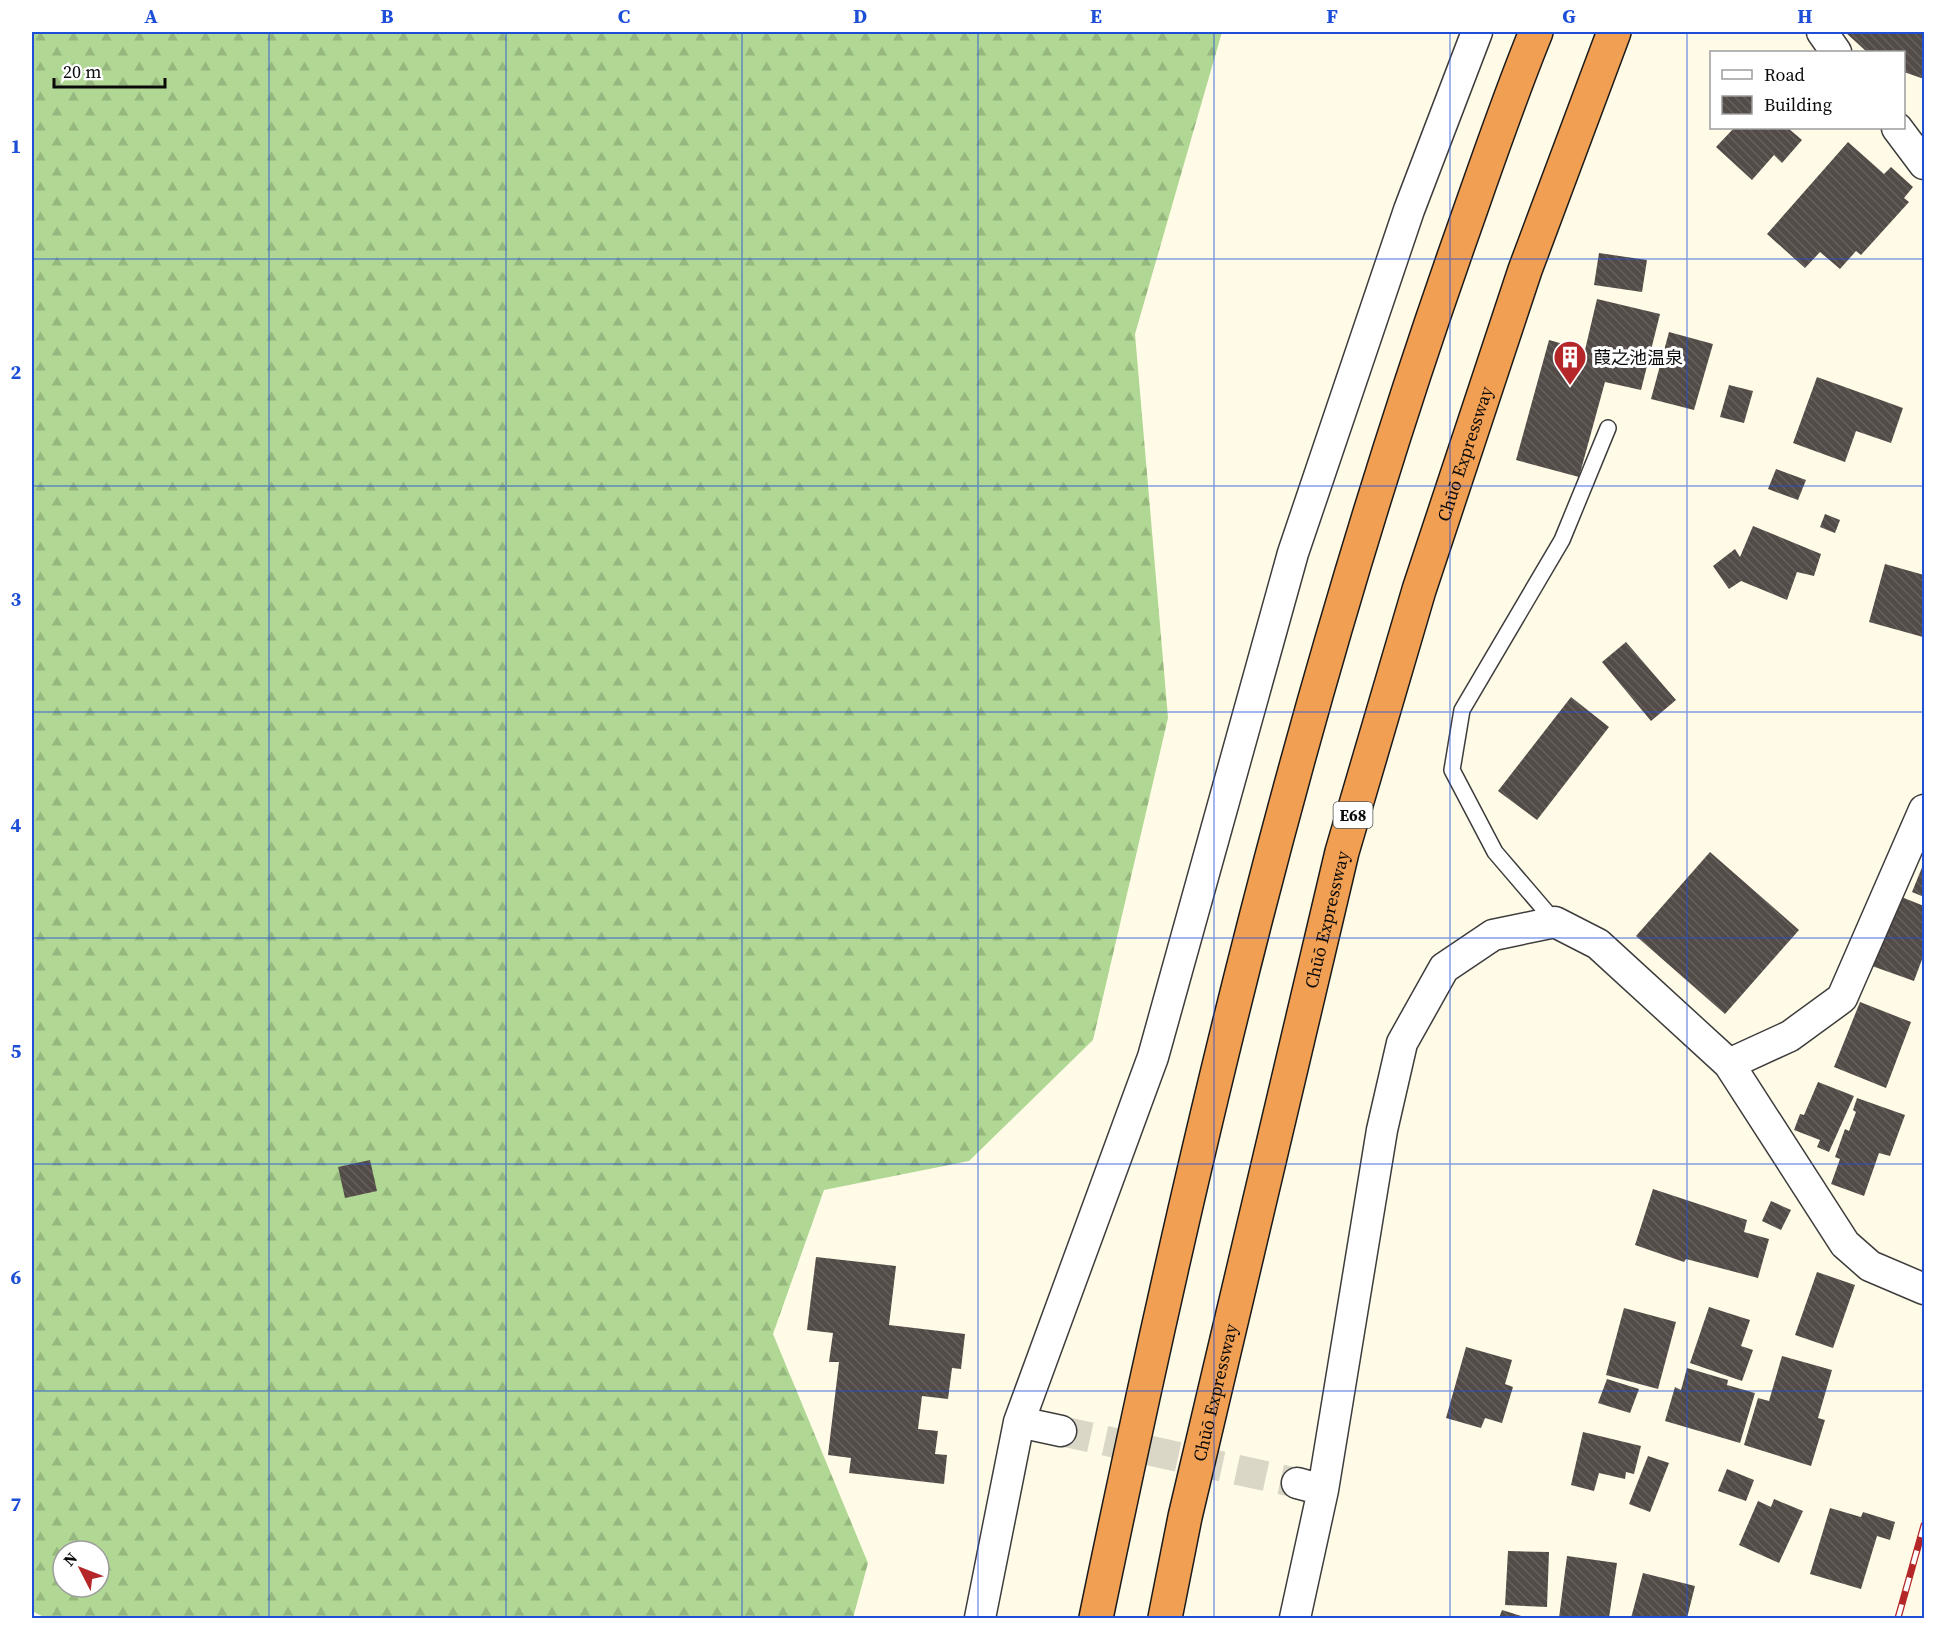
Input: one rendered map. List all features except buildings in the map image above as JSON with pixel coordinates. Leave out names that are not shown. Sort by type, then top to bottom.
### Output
[{"type":"highway","points":[[1096,1618],[1211,1089],[1282,814],[1350,572],[1430,325],[1536,32]]},
{"type":"highway","name":"Chūō Expressway","points":[[1165,1618],[1187,1506],[1342,852],[1419,590],[1521,281],[1614,32]]},
{"type":"street","points":[[980,1618],[1019,1422],[1153,1057],[1293,553],[1409,210],[1477,32]]},
{"type":"street","points":[[1822,32],[1835,51]]},
{"type":"street","points":[[1898,129],[1924,164]]},
{"type":"street","points":[[1729,1064],[1790,1035],[1842,998],[1924,810]]},
{"type":"street","points":[[1295,1618],[1310,1486],[1382,1130],[1402,1043],[1444,968],[1493,935],[1554,922],[1598,944],[1729,1064],[1845,1244],[1870,1266],[1924,1289]]},
{"type":"street","points":[[1019,1422],[1061,1431]]},
{"type":"lane","points":[[1554,922],[1495,852],[1452,770],[1462,710],[1562,540],[1608,428]]},
{"type":"lane","points":[[1084,1618],[1121,1497]]},
{"type":"green space","points":[[32,32],[1222,32],[1135,334],[1168,718],[1093,1040],[969,1161],[824,1190],[773,1334],[868,1563],[853,1618],[46,1618],[32,1611]]},
{"type":"tunnel","points":[[1061,1431],[1297,1483]]},
{"type":"railway","points":[[1898,1618],[1924,1525]]},
{"type":"place","name":"葭之池温泉","points":[[1570,386]]}]
